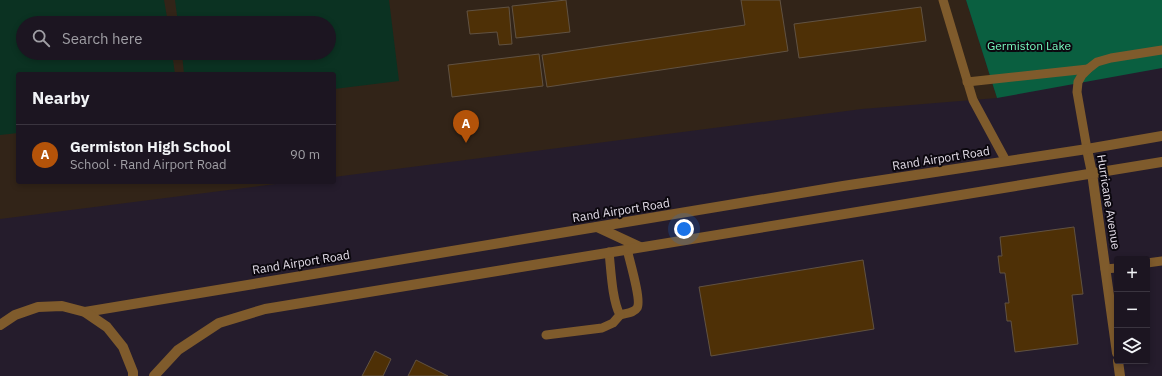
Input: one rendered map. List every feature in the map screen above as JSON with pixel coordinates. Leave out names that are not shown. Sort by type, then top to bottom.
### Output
[{"type":"street","name":"Rand Airport Road","points":[[85,312],[843,186],[1087,149],[1162,136]]},
{"type":"street","name":"Hurricane Avenue","points":[[1087,149],[1092,173],[1114,330]]},
{"type":"street","points":[[154,376],[178,350],[219,323],[265,309],[1162,162]]},
{"type":"street","points":[[598,227],[640,247]]},
{"type":"street","name":"Rand Airport Road","points":[[0,325],[15,315],[38,307],[62,306],[85,312],[107,326],[123,347],[133,372],[133,376]]},
{"type":"street","points":[[1118,364],[1120,376]]},
{"type":"lane","points":[[942,0],[973,100],[1006,161]]},
{"type":"lane","points":[[1087,149],[1078,92],[1078,82],[1082,75],[1097,62],[1111,58],[1162,50]]},
{"type":"lane","points":[[967,82],[1088,69]]},
{"type":"lane","points":[[546,335],[602,328],[613,323],[620,315],[634,311],[637,308],[638,295],[627,249]]},
{"type":"lane","points":[[609,252],[615,299],[617,310],[620,315]]},
{"type":"lane","points":[[1150,263],[1162,261]]},
{"type":"lane","points":[[1106,270],[1114,269]]},
{"type":"shaded area","points":[[0,0],[966,0],[997,98],[862,109],[336,177],[336,72],[16,72],[16,184],[275,184],[0,219]]},
{"type":"green space","points":[[0,0],[164,0],[167,16],[16,16],[16,60],[173,60],[175,72],[16,72],[16,133],[0,135]]},
{"type":"green space","points":[[175,0],[389,0],[399,81],[336,89],[336,72],[184,72],[183,60],[336,60],[336,16],[177,16]]},
{"type":"green space","name":"Germiston Lake","points":[[966,0],[1162,0],[1162,68],[997,98]]},
{"type":"building","points":[[566,0],[570,32],[516,38],[512,6]]},
{"type":"building","points":[[741,0],[780,0],[788,51],[547,87],[542,55],[745,25]]},
{"type":"building","points":[[509,7],[512,44],[499,45],[497,32],[470,34],[467,11]]},
{"type":"building","points":[[921,7],[926,41],[799,58],[794,24]]},
{"type":"building","points":[[539,54],[543,86],[452,97],[448,65]]},
{"type":"building","points":[[1074,227],[1083,294],[1072,295],[1078,344],[1015,352],[1011,321],[1007,321],[1005,303],[1009,303],[1005,273],[1000,273],[998,256],[1002,256],[1000,237]]},
{"type":"building","points":[[863,260],[874,329],[711,356],[699,287]]},
{"type":"building","points":[[375,351],[391,359],[383,376],[362,376]]},
{"type":"building","points":[[416,360],[448,376],[408,376]]},
{"type":"place","name":"Germiston High School","points":[[466,143]]}]
